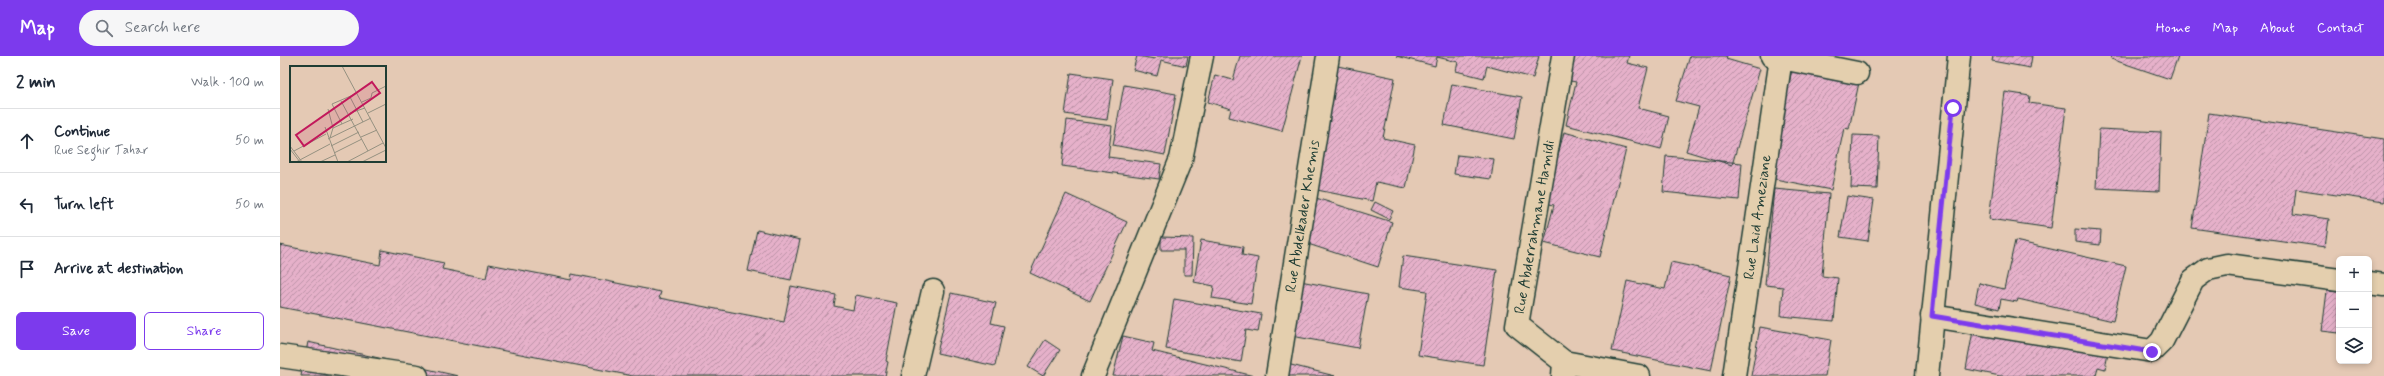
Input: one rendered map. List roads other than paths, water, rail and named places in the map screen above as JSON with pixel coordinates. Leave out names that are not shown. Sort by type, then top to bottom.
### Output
[{"type":"street","points":[[1093,376],[1181,159],[1202,56]]},
{"type":"street","name":"Rue Abdelkader Khemis","points":[[1277,376],[1328,56]]},
{"type":"street","name":"Rue Abderrahmane Hamidi","points":[[1563,56],[1517,325],[1563,369]]},
{"type":"street","points":[[1927,376],[1959,56]]},
{"type":"street","points":[[1777,57],[1857,73]]},
{"type":"street","name":"Rue Laid Ameziane","points":[[1734,376],[1777,57]]},
{"type":"street","points":[[1932,316],[2152,352],[2162,341],[2192,280],[2208,269],[2227,265],[2336,280]]},
{"type":"street","points":[[2372,283],[2384,285]]},
{"type":"street","points":[[913,376],[933,291]]},
{"type":"street","points":[[280,356],[417,376]]},
{"type":"street","points":[[1563,369],[1639,376]]}]
